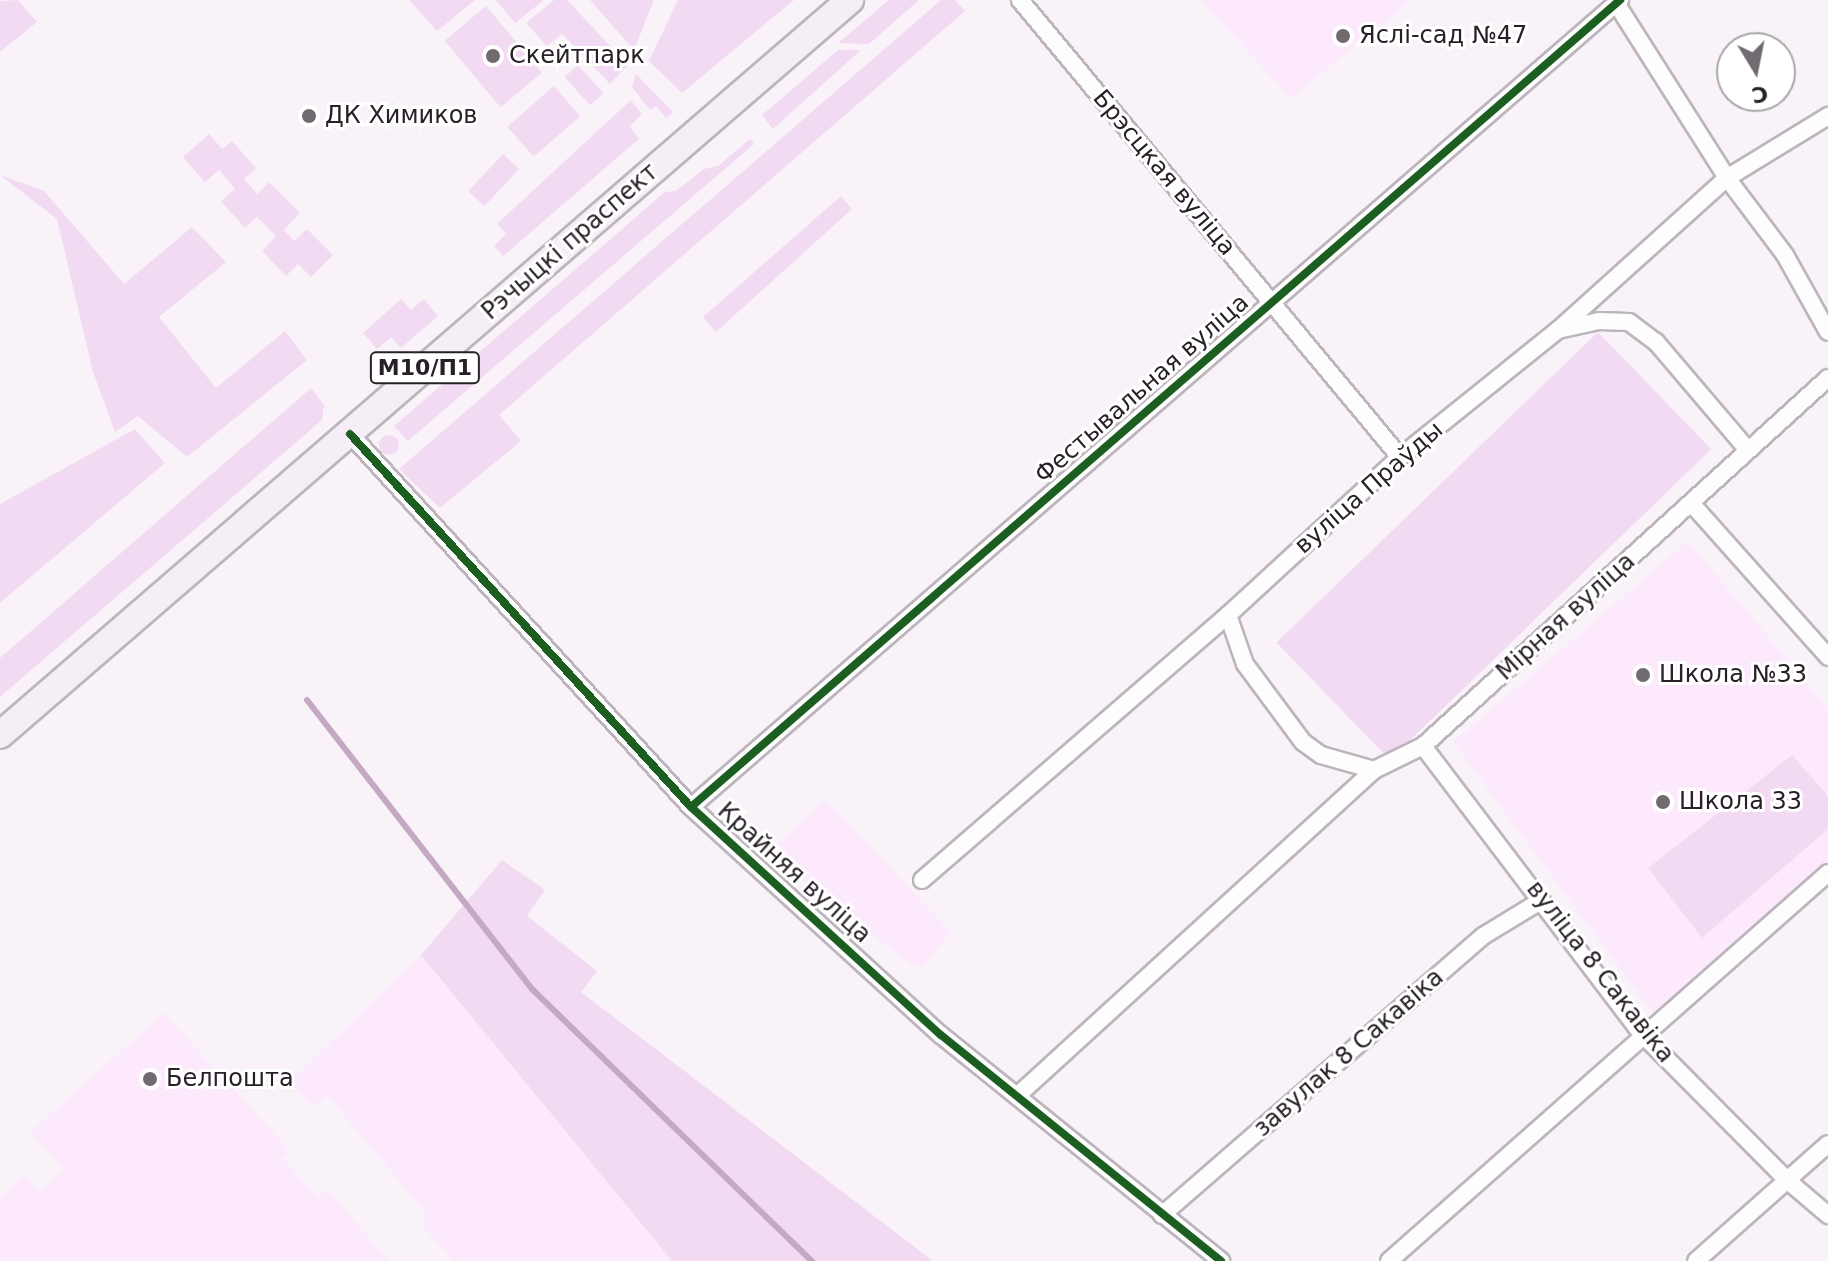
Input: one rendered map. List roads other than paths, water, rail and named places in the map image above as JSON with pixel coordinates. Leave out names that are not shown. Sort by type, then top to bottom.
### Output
[{"type":"main road","name":"Рэчыцкі праспект","points":[[0,735],[850,0]]},
{"type":"street","name":"Брэсцкая вуліца","points":[[1020,0],[1400,457]]},
{"type":"street","name":"Фестывальная вуліца","points":[[691,807],[1618,1]]},
{"type":"street","points":[[1618,1],[1727,178],[1785,255],[1828,332]]},
{"type":"street","name":"вуліца Праўды","points":[[922,880],[1228,615],[1400,457],[1558,330],[1727,178],[1779,141],[1828,116]]},
{"type":"street","points":[[1558,330],[1599,321],[1629,322],[1656,342],[1748,450]]},
{"type":"street","name":"Мірная вуліца","points":[[1017,1096],[1374,770],[1423,746],[1828,378]]},
{"type":"street","name":"Крайняя вуліца","points":[[350,434],[691,807],[941,1035],[1221,1261]]},
{"type":"street","points":[[1691,503],[1828,657]]},
{"type":"street","points":[[1228,615],[1245,664],[1303,742],[1321,755],[1374,770]]},
{"type":"street","name":"вуліца 8 Сакавіка","points":[[1423,746],[1642,1034],[1787,1180],[1828,1215]]},
{"type":"street","points":[[1389,1261],[1642,1034],[1828,873]]},
{"type":"street","name":"завулак 8 Сакавіка","points":[[1162,1215],[1483,936],[1542,900]]},
{"type":"street","points":[[1696,1261],[1828,1144]]},
{"type":"waterway","points":[[307,700],[533,990],[812,1261]]},
{"type":"place","name":"Яслі-сад №47","points":[[1343,36]]},
{"type":"place","name":"Скейтпарк","points":[[493,56]]},
{"type":"place","name":"ДК Химиков","points":[[309,116]]},
{"type":"place","name":"Школа №33","points":[[1643,675]]},
{"type":"place","name":"Школа 33","points":[[1663,802]]},
{"type":"place","name":"Белпошта","points":[[150,1079]]}]
